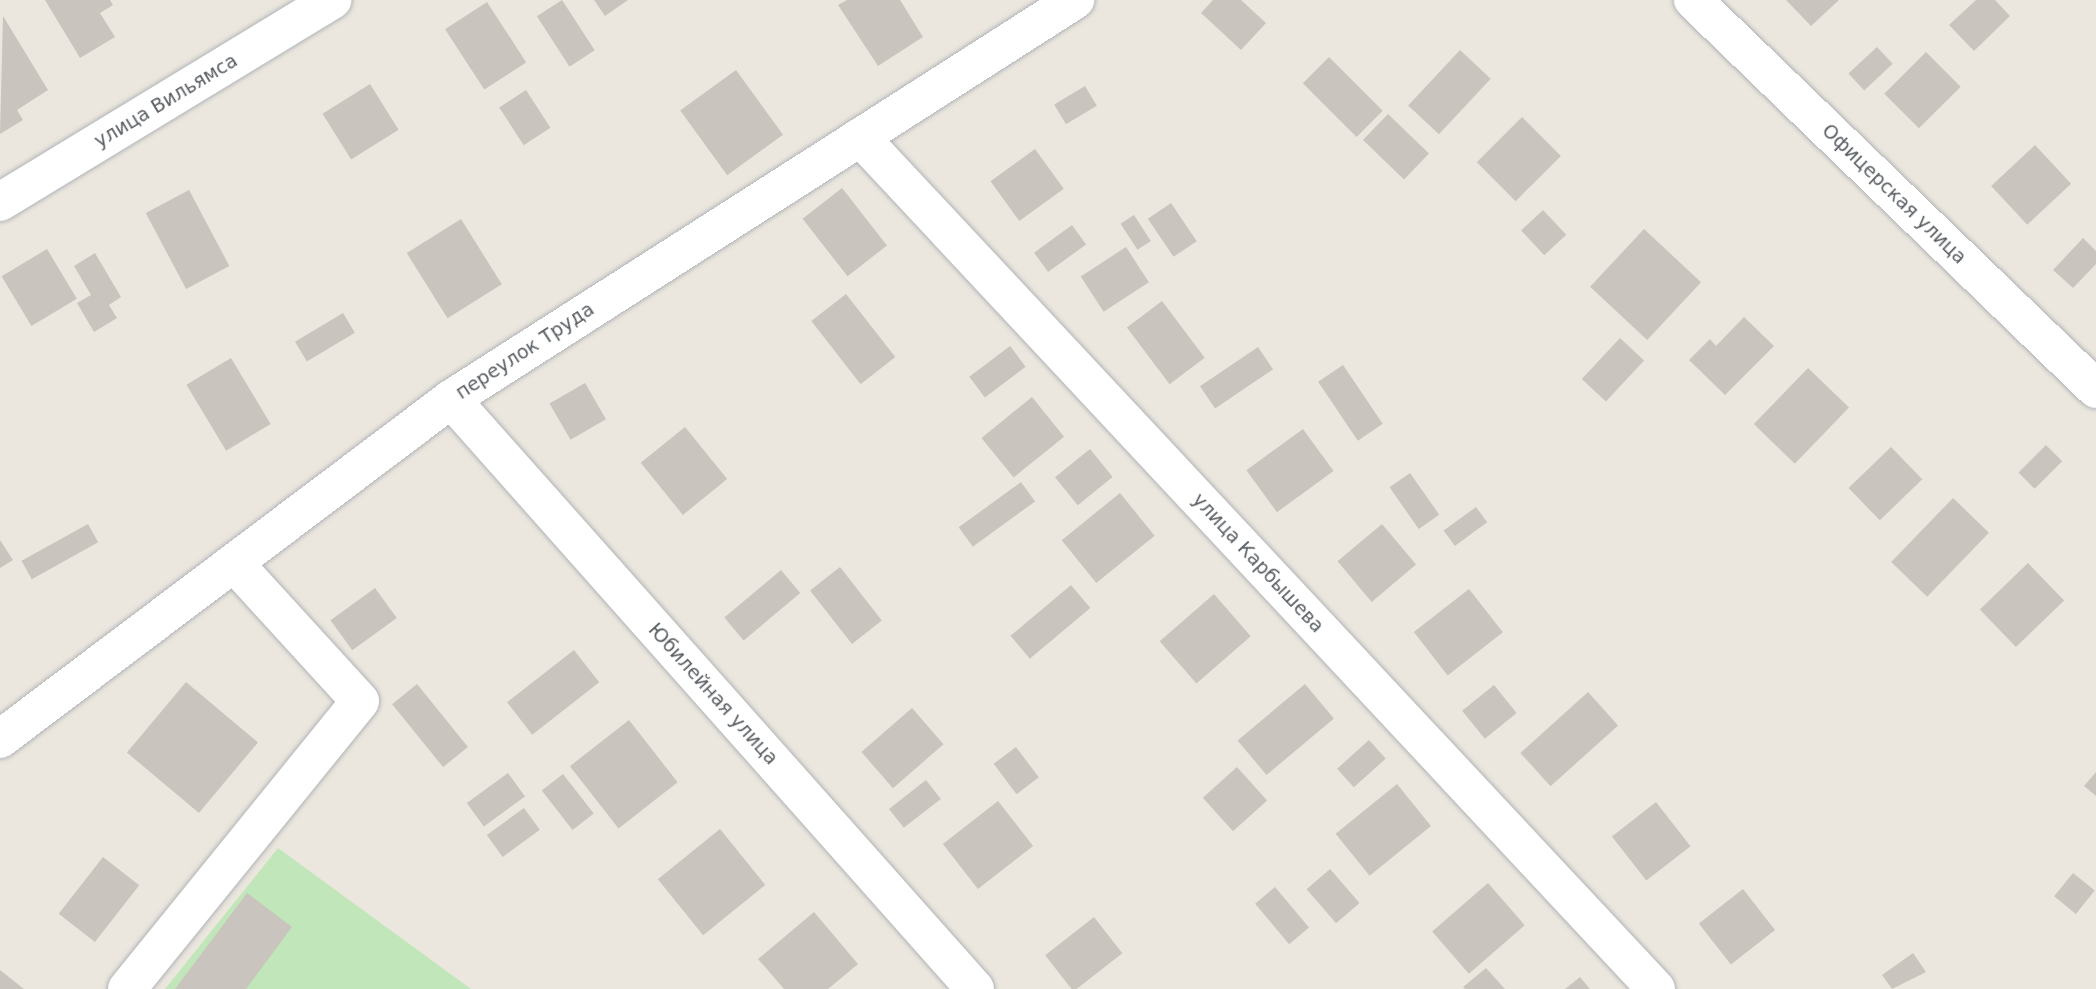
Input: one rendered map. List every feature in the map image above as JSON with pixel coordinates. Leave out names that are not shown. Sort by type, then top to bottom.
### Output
[{"type":"street","name":"улица Вильямса","points":[[0,202],[332,0]]},
{"type":"street","name":"переулок Труда","points":[[0,739],[236,565],[451,399],[1075,0]]},
{"type":"street","name":"Офицерская улица","points":[[1693,0],[2096,389]]},
{"type":"street","name":"улица Карбышева","points":[[860,137],[1656,989]]},
{"type":"street","name":"Юбилейная улица","points":[[451,399],[975,989]]},
{"type":"street","points":[[127,989],[359,701],[236,565]]},
{"type":"green space","points":[[278,848],[471,989],[165,989]]},
{"type":"building","points":[[45,0],[110,0],[113,5],[100,13],[115,37],[80,58]]},
{"type":"building","points":[[562,0],[595,50],[570,67],[537,16]]},
{"type":"building","points":[[594,0],[628,0],[605,16]]},
{"type":"building","points":[[847,0],[900,0],[923,37],[878,66],[838,5]]},
{"type":"building","points":[[1213,0],[1241,0],[1266,23],[1241,50],[1201,13]]},
{"type":"building","points":[[1786,0],[1839,0],[1811,26]]},
{"type":"building","points":[[1976,0],[1995,0],[2010,16],[1974,51],[1949,25]]},
{"type":"building","points":[[487,2],[526,62],[484,90],[445,29]]},
{"type":"building","points":[[3,16],[48,90],[17,110],[23,120],[0,134]]},
{"type":"building","points":[[1877,47],[1893,64],[1864,90],[1848,74]]},
{"type":"building","points":[[1460,50],[1491,79],[1439,134],[1408,106]]},
{"type":"building","points":[[1926,52],[1961,87],[1919,128],[1884,94]]},
{"type":"building","points":[[1329,57],[1383,111],[1357,137],[1303,83]]},
{"type":"building","points":[[736,70],[783,135],[727,175],[680,111]]},
{"type":"building","points":[[370,84],[399,130],[351,159],[323,114]]},
{"type":"building","points":[[1085,86],[1097,106],[1066,124],[1054,105]]},
{"type":"building","points":[[526,90],[551,128],[524,145],[499,107]]},
{"type":"building","points":[[1388,114],[1429,154],[1404,179],[1363,140]]},
{"type":"building","points":[[1522,117],[1561,156],[1516,201],[1477,162]]},
{"type":"building","points":[[2035,145],[2071,184],[2027,225],[1991,186]]},
{"type":"building","points":[[1035,149],[1064,189],[1019,221],[991,181]]},
{"type":"building","points":[[842,188],[887,246],[848,276],[803,219]]},
{"type":"building","points":[[189,190],[229,266],[186,289],[146,213]]},
{"type":"building","points":[[1171,203],[1197,241],[1174,257],[1148,219]]},
{"type":"building","points":[[1543,210],[1566,235],[1544,255],[1521,230]]},
{"type":"building","points":[[1134,215],[1151,241],[1137,250],[1121,224]]},
{"type":"building","points":[[461,219],[502,284],[448,318],[407,253]]},
{"type":"building","points":[[1072,225],[1086,244],[1048,272],[1034,253]]},
{"type":"building","points":[[1644,229],[1701,282],[1647,340],[1590,287]]},
{"type":"building","points":[[2083,238],[2096,251],[2096,264],[2073,288],[2053,270]]},
{"type":"building","points":[[1126,247],[1149,282],[1104,312],[1081,276]]},
{"type":"building","points":[[47,249],[77,299],[31,326],[2,276]]},
{"type":"building","points":[[95,253],[121,297],[109,305],[117,318],[94,332],[77,303],[91,295],[74,266]]},
{"type":"building","points":[[846,294],[895,357],[861,384],[811,321]]},
{"type":"building","points":[[1162,301],[1205,358],[1170,384],[1127,327]]},
{"type":"building","points":[[343,313],[355,333],[307,362],[295,342]]},
{"type":"building","points":[[1744,317],[1774,346],[1725,395],[1689,360],[1710,339],[1716,346]]},
{"type":"building","points":[[1620,338],[1644,361],[1606,401],[1582,379]]},
{"type":"building","points":[[1010,346],[1026,367],[985,397],[969,377]]},
{"type":"building","points":[[1258,347],[1273,369],[1215,409],[1200,386]]},
{"type":"building","points":[[231,358],[271,424],[226,451],[186,385]]},
{"type":"building","points":[[1343,365],[1383,424],[1358,441],[1318,382]]},
{"type":"building","points":[[1808,368],[1849,408],[1795,464],[1754,424]]},
{"type":"building","points":[[585,383],[606,419],[570,440],[549,404]]},
{"type":"building","points":[[1032,397],[1064,437],[1014,478],[981,438]]},
{"type":"building","points":[[685,427],[727,479],[683,515],[641,463]]},
{"type":"building","points":[[1303,429],[1334,471],[1277,512],[1246,470]]},
{"type":"building","points":[[2046,445],[2062,461],[2035,489],[2018,473]]},
{"type":"building","points":[[1891,447],[1922,479],[1880,520],[1849,488]]},
{"type":"building","points":[[1090,449],[1113,477],[1078,505],[1055,477]]},
{"type":"building","points":[[1410,473],[1439,515],[1419,529],[1390,487]]},
{"type":"building","points":[[1021,482],[1035,501],[973,547],[959,527]]},
{"type":"building","points":[[1120,493],[1155,536],[1096,583],[1062,540]]},
{"type":"building","points":[[1953,498],[1989,533],[1927,597],[1891,562]]},
{"type":"building","points":[[1476,507],[1487,522],[1455,546],[1444,531]]},
{"type":"building","points":[[88,524],[98,542],[32,579],[22,561]]},
{"type":"building","points":[[1382,524],[1416,565],[1372,602],[1338,561]]},
{"type":"building","points":[[0,540],[13,560],[0,568]]},
{"type":"building","points":[[2028,563],[2064,600],[2016,647],[1980,610]]},
{"type":"building","points":[[840,567],[882,621],[852,644],[810,590]]},
{"type":"building","points":[[781,570],[800,593],[744,641],[724,618]]},
{"type":"building","points":[[1071,585],[1090,608],[1030,659],[1010,636]]},
{"type":"building","points":[[375,588],[397,618],[352,650],[331,620]]},
{"type":"building","points":[[1469,589],[1503,632],[1448,675],[1414,632]]},
{"type":"building","points":[[1214,594],[1251,636],[1196,683],[1160,641]]},
{"type":"building","points":[[574,650],[599,682],[532,735],[507,702]]},
{"type":"building","points":[[186,682],[258,742],[199,813],[127,752]]},
{"type":"building","points":[[417,684],[468,747],[443,767],[392,704]]},
{"type":"building","points":[[1305,684],[1334,718],[1267,775],[1238,741]]},
{"type":"building","points":[[1494,685],[1517,713],[1485,739],[1462,711]]},
{"type":"building","points":[[1588,692],[1618,725],[1550,786],[1520,753]]},
{"type":"building","points":[[912,708],[943,744],[893,788],[861,752]]},
{"type":"building","points":[[629,720],[678,782],[619,828],[570,766]]},
{"type":"building","points":[[1369,740],[1386,759],[1354,787],[1337,769]]},
{"type":"building","points":[[1016,747],[1039,777],[1017,794],[994,764]]},
{"type":"building","points":[[1237,767],[1267,800],[1233,831],[1203,798]]},
{"type":"building","points":[[2096,772],[2096,796],[2084,786]]},
{"type":"building","points":[[508,773],[525,796],[484,826],[467,803]]},
{"type":"building","points":[[563,774],[594,813],[573,830],[542,791]]},
{"type":"building","points":[[926,780],[941,799],[904,828],[889,809]]},
{"type":"building","points":[[1397,784],[1431,826],[1370,876],[1336,834]]},
{"type":"building","points":[[998,801],[1033,846],[978,889],[943,844]]},
{"type":"building","points":[[1656,802],[1690,846],[1646,881],[1612,836]]},
{"type":"building","points":[[524,808],[540,830],[503,857],[487,835]]},
{"type":"building","points":[[720,829],[765,885],[703,935],[658,879]]},
{"type":"building","points":[[103,857],[139,885],[95,942],[59,914]]},
{"type":"building","points":[[1330,869],[1360,903],[1336,923],[1307,889]]},
{"type":"building","points":[[2073,873],[2095,891],[2076,914],[2054,896]]},
{"type":"building","points":[[1488,883],[1525,925],[1469,974],[1432,932]]},
{"type":"building","points":[[1275,887],[1309,928],[1289,944],[1255,904]]},
{"type":"building","points":[[1743,889],[1775,930],[1731,964],[1699,923]]},
{"type":"building","points":[[247,893],[292,927],[246,989],[175,989]]},
{"type":"building","points":[[814,912],[858,964],[828,989],[784,989],[758,959]]},
{"type":"building","points":[[1094,917],[1122,953],[1077,989],[1072,989],[1045,955]]},
{"type":"building","points":[[1913,953],[1926,972],[1892,989],[1882,975]]},
{"type":"building","points":[[1486,968],[1505,989],[1463,987]]},
{"type":"building","points":[[0,970],[24,989],[0,989]]},
{"type":"building","points":[[1580,977],[1590,989],[1565,989]]}]
